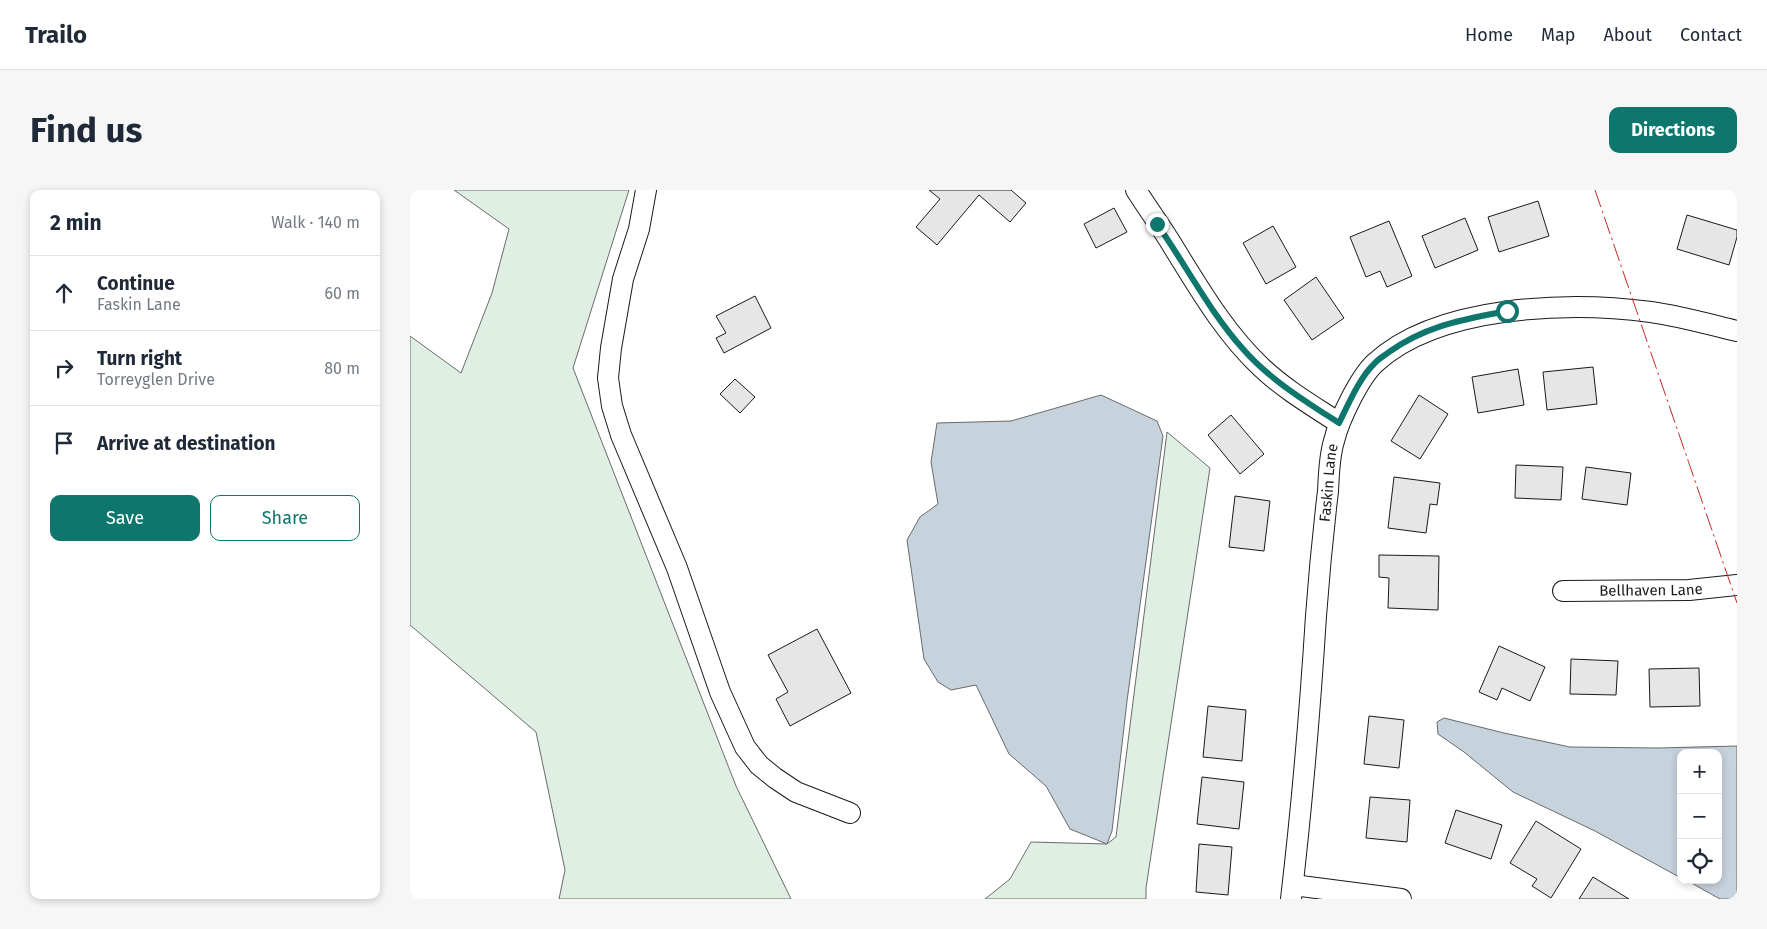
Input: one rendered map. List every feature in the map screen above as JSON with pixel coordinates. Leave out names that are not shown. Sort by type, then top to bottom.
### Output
[{"type":"street","points":[[646,190],[639,230],[623,280],[610,348],[608,378],[612,406],[621,435],[677,568],[720,692],[745,747],[759,765],[796,792],[850,813]]},
{"type":"street","points":[[1136,190],[1187,271],[1225,327],[1243,349],[1263,369],[1339,423]]},
{"type":"street","name":"Faskin Lane","points":[[1292,892],[1321,555],[1333,444],[1339,423],[1358,386],[1373,364],[1399,345],[1424,331],[1451,322],[1507,311],[1564,306],[1593,306],[1652,312],[1737,330]]},
{"type":"street","name":"Bellhaven Lane","points":[[1563,591],[1689,590],[1737,585]]},
{"type":"street","points":[[1292,892],[1400,899]]},
{"type":"green space","points":[[454,190],[629,190],[573,368],[736,786],[791,899],[559,899],[565,870],[536,732],[410,625],[410,336],[461,373],[492,293],[509,229]]},
{"type":"green space","points":[[1167,432],[1210,468],[1146,888],[1146,899],[985,899],[1010,879],[1031,842],[1107,844],[1116,837]]},
{"type":"shaded area","points":[[1101,395],[1157,421],[1163,436],[1127,701],[1112,831],[1107,844],[1070,829],[1046,786],[1009,754],[976,685],[951,690],[938,682],[924,659],[907,540],[920,517],[938,504],[931,462],[937,423],[1011,421]]},
{"type":"shaded area","points":[[1444,718],[1570,747],[1658,748],[1737,746],[1737,899],[1720,899],[1693,884],[1722,884],[1722,749],[1677,749],[1677,876],[1595,831],[1513,792],[1464,752],[1438,734],[1437,722]]},
{"type":"building","points":[[929,190],[1011,190],[1026,203],[1010,222],[979,195],[937,245],[916,227],[940,199]]},
{"type":"building","points":[[1538,201],[1549,236],[1499,252],[1488,217]]},
{"type":"building","points":[[1114,208],[1127,232],[1096,248],[1084,224]]},
{"type":"building","points":[[1687,215],[1737,230],[1737,237],[1729,265],[1677,249]]},
{"type":"building","points":[[1465,218],[1478,250],[1435,268],[1422,236]]},
{"type":"building","points":[[1389,221],[1412,276],[1387,287],[1380,271],[1366,277],[1350,237]]},
{"type":"building","points":[[1273,226],[1296,267],[1266,284],[1243,243]]},
{"type":"building","points":[[1316,277],[1344,318],[1312,340],[1284,300]]},
{"type":"building","points":[[755,296],[771,328],[724,353],[716,338],[726,333],[716,316]]},
{"type":"building","points":[[1593,367],[1597,404],[1547,410],[1543,372]]},
{"type":"building","points":[[1518,369],[1524,405],[1478,413],[1472,377]]},
{"type":"building","points":[[735,379],[755,397],[740,413],[720,394]]},
{"type":"building","points":[[1419,395],[1448,414],[1420,459],[1391,441]]},
{"type":"building","points":[[1231,415],[1264,454],[1240,474],[1208,435]]},
{"type":"building","points":[[1516,465],[1563,467],[1561,500],[1515,498]]},
{"type":"building","points":[[1586,467],[1631,473],[1627,505],[1582,499]]},
{"type":"building","points":[[1394,477],[1440,483],[1437,505],[1430,504],[1426,533],[1388,528]]},
{"type":"building","points":[[1235,496],[1270,501],[1264,551],[1229,547]]},
{"type":"building","points":[[1379,555],[1439,556],[1438,610],[1388,608],[1389,578],[1379,577]]},
{"type":"building","points":[[817,629],[851,693],[790,726],[776,699],[788,692],[768,655]]},
{"type":"building","points":[[1499,646],[1545,667],[1530,701],[1502,688],[1497,700],[1479,692]]},
{"type":"building","points":[[1571,659],[1618,661],[1616,695],[1570,694]]},
{"type":"building","points":[[1699,668],[1700,706],[1650,707],[1649,669]]},
{"type":"building","points":[[1208,706],[1246,710],[1242,761],[1203,757]]},
{"type":"building","points":[[1369,716],[1404,720],[1399,768],[1364,764]]},
{"type":"building","points":[[1202,777],[1244,782],[1239,829],[1197,824]]},
{"type":"building","points":[[1370,797],[1410,800],[1407,842],[1366,838]]},
{"type":"building","points":[[1456,810],[1502,825],[1491,859],[1445,843]]},
{"type":"building","points":[[1536,821],[1581,849],[1551,898],[1532,886],[1537,879],[1510,863]]},
{"type":"building","points":[[1199,844],[1232,847],[1228,895],[1196,892]]},
{"type":"building","points":[[1593,877],[1629,899],[1579,899]]},
{"type":"power","points":[[1595,190],[1737,603]]},
{"type":"route","points":[[1157,224],[1225,327],[1243,349],[1263,369],[1339,423],[1358,386],[1373,364],[1399,345],[1424,331],[1451,322],[1507,311]]}]
